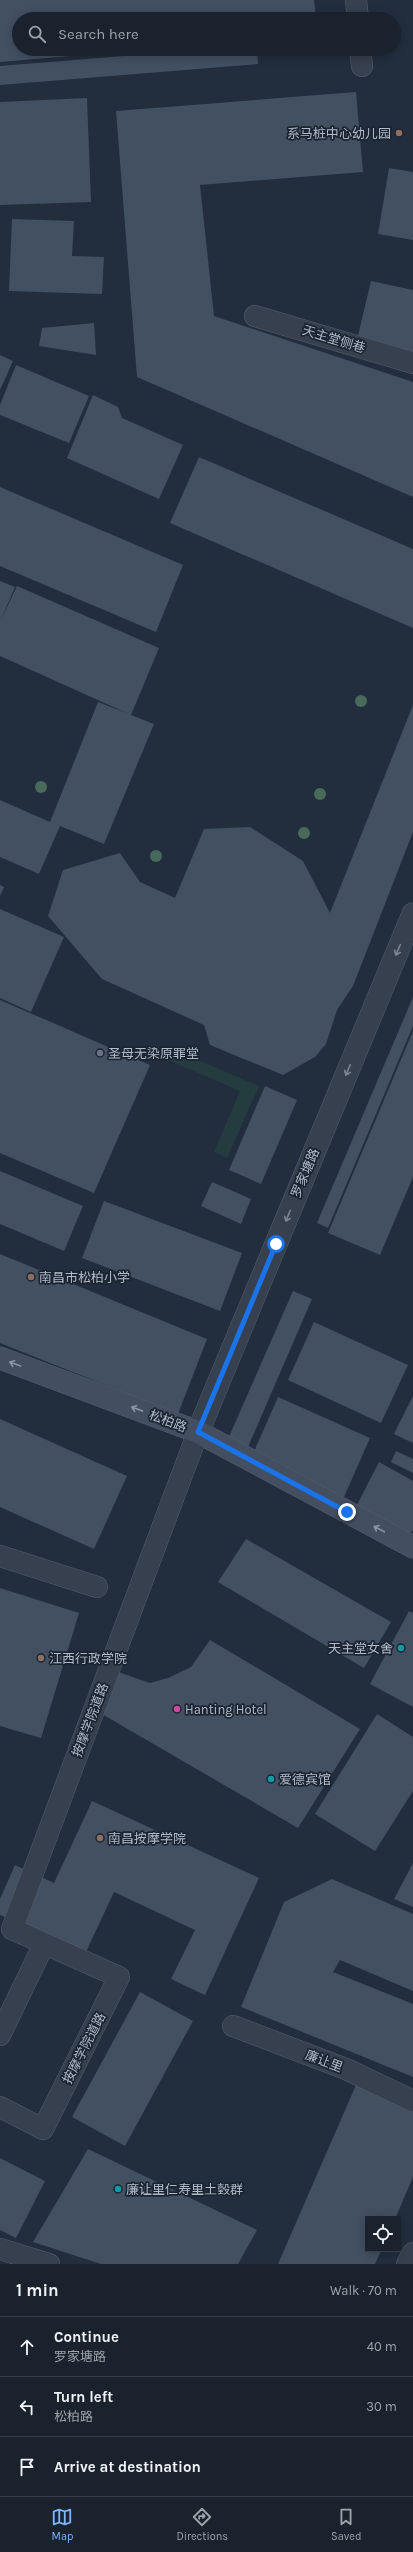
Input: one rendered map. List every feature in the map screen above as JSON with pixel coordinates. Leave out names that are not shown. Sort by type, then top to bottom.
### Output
[{"type":"street","name":"罗家塘路","points":[[198,1432],[413,914]]},
{"type":"street","name":"松柏路","points":[[0,1358],[198,1432],[413,1547]]},
{"type":"lane","points":[[356,0],[357,12]]},
{"type":"lane","name":"天主堂侧巷","points":[[255,316],[413,363]]},
{"type":"lane","name":"按摩学院道路","points":[[0,2107],[43,2129],[119,1977],[12,1929],[198,1432]]},
{"type":"lane","points":[[0,1556],[97,1587]]},
{"type":"lane","points":[[0,2035],[44,1944]]},
{"type":"lane","name":"廉让里","points":[[233,2026],[346,2069],[413,2101]]},
{"type":"lane","points":[[0,2249],[49,2264]]},
{"type":"lane","points":[[407,2264],[413,2253]]},
{"type":"green space","points":[[165,1046],[259,1086],[227,1158],[214,1152],[240,1091],[161,1057]]},
{"type":"building","points":[[0,0],[314,0],[315,12],[12,12],[12,56],[71,56],[0,62]]},
{"type":"building","points":[[124,56],[257,56],[258,64],[0,85],[0,66]]},
{"type":"building","points":[[356,92],[363,172],[200,185],[214,316],[413,382],[413,497],[137,377],[116,111]]},
{"type":"building","points":[[87,98],[91,202],[0,205],[0,102]]},
{"type":"building","points":[[389,168],[413,172],[413,240],[378,234]]},
{"type":"building","points":[[12,219],[74,221],[72,256],[104,257],[102,294],[9,291]]},
{"type":"building","points":[[371,281],[413,290],[413,353],[357,340]]},
{"type":"building","points":[[94,323],[96,355],[39,346],[42,328]]},
{"type":"building","points":[[0,355],[13,361],[0,390]]},
{"type":"building","points":[[16,365],[89,396],[69,443],[0,415],[0,405]]},
{"type":"building","points":[[93,395],[118,407],[122,418],[183,445],[159,499],[67,458]]},
{"type":"building","points":[[199,457],[413,549],[413,628],[170,523]]},
{"type":"building","points":[[0,487],[183,565],[156,632],[0,566]]},
{"type":"building","points":[[0,581],[15,587],[0,622]]},
{"type":"building","points":[[17,586],[159,648],[131,715],[154,724],[104,844],[60,826],[39,874],[0,857],[0,800],[50,822],[98,702],[129,714],[0,656],[0,622]]},
{"type":"building","points":[[413,705],[413,832],[353,986],[337,1010],[326,1044],[315,1057],[283,1075],[210,1045],[204,1025],[102,979],[48,916],[63,870],[120,853],[140,882],[175,898],[204,829],[250,827],[303,861],[330,913]]},
{"type":"building","points":[[0,885],[4,887],[0,896]]},
{"type":"building","points":[[0,909],[64,937],[31,1012],[0,998]]},
{"type":"building","points":[[413,997],[413,1026],[328,1228],[317,1223]]},
{"type":"building","points":[[0,1000],[150,1065],[94,1193],[0,1153]]},
{"type":"building","points":[[413,1031],[413,1177],[380,1255],[328,1233]]},
{"type":"building","points":[[265,1086],[297,1100],[261,1184],[229,1170]]},
{"type":"building","points":[[0,1171],[83,1206],[64,1251],[0,1224]]},
{"type":"building","points":[[212,1182],[251,1199],[241,1224],[201,1206]]},
{"type":"building","points":[[104,1201],[242,1253],[220,1311],[82,1258]]},
{"type":"building","points":[[0,1254],[207,1339],[178,1414],[0,1343]]},
{"type":"building","points":[[293,1291],[312,1299],[248,1447],[228,1439]]},
{"type":"building","points":[[314,1322],[408,1365],[381,1423],[288,1380]]},
{"type":"building","points":[[413,1396],[413,1443],[394,1434]]},
{"type":"building","points":[[278,1397],[370,1438],[344,1497],[252,1456]]},
{"type":"building","points":[[0,1419],[127,1476],[94,1549],[0,1507]]},
{"type":"building","points":[[396,1451],[413,1459],[413,1473],[391,1462]]},
{"type":"building","points":[[379,1462],[413,1481],[413,1530],[410,1534],[357,1505]]},
{"type":"building","points":[[246,1539],[391,1622],[364,1668],[218,1582]]},
{"type":"building","points":[[0,1588],[79,1613],[41,1738],[0,1726]]},
{"type":"building","name":"天主堂女舍","points":[[409,1611],[413,1613],[413,1707],[370,1684]]},
{"type":"building","name":"爱德宾馆","points":[[210,1640],[360,1729],[298,1828],[95,1710],[118,1672],[150,1683],[168,1678],[191,1667]]},
{"type":"building","points":[[377,1714],[413,1737],[413,1791],[375,1851],[315,1814]]},
{"type":"building","points":[[92,1801],[259,1878],[205,1995],[171,1979],[195,1930],[114,1892],[85,1954],[0,1915],[0,1899],[15,1865],[54,1883]]},
{"type":"building","points":[[413,1863],[413,1907],[394,1899]]},
{"type":"building","points":[[332,1879],[413,1914],[413,1991],[340,1960],[333,1972],[413,2004],[413,2077],[241,2007],[284,1902]]},
{"type":"building","points":[[140,1992],[193,2021],[125,2146],[72,2117]]},
{"type":"building","points":[[356,2085],[413,2110],[413,2177],[396,2216],[365,2216],[365,2252],[381,2252],[375,2264],[278,2264]]},
{"type":"building","name":"廉让里仁寿里土㲄群","points":[[88,2149],[257,2230],[238,2264],[101,2264],[33,2242]]},
{"type":"building","points":[[0,2158],[45,2181],[16,2238],[0,2230]]},
{"type":"place","name":"系马桩中心幼儿园","points":[[399,133]]},
{"type":"place","name":"圣母无染原罪堂","points":[[100,1053]]},
{"type":"place","name":"南昌市松柏小学","points":[[31,1277]]},
{"type":"place","name":"天主堂女舍","points":[[401,1648]]},
{"type":"place","name":"江西行政学院","points":[[41,1658]]},
{"type":"place","name":"Hanting Hotel","points":[[177,1709]]},
{"type":"place","name":"爱德宾馆","points":[[271,1779]]},
{"type":"place","name":"南昌按摩学院","points":[[100,1838]]},
{"type":"place","name":"廉让里仁寿里土㲄群","points":[[118,2189]]},
{"type":"route","points":[[276,1244],[198,1432],[347,1512]]}]
